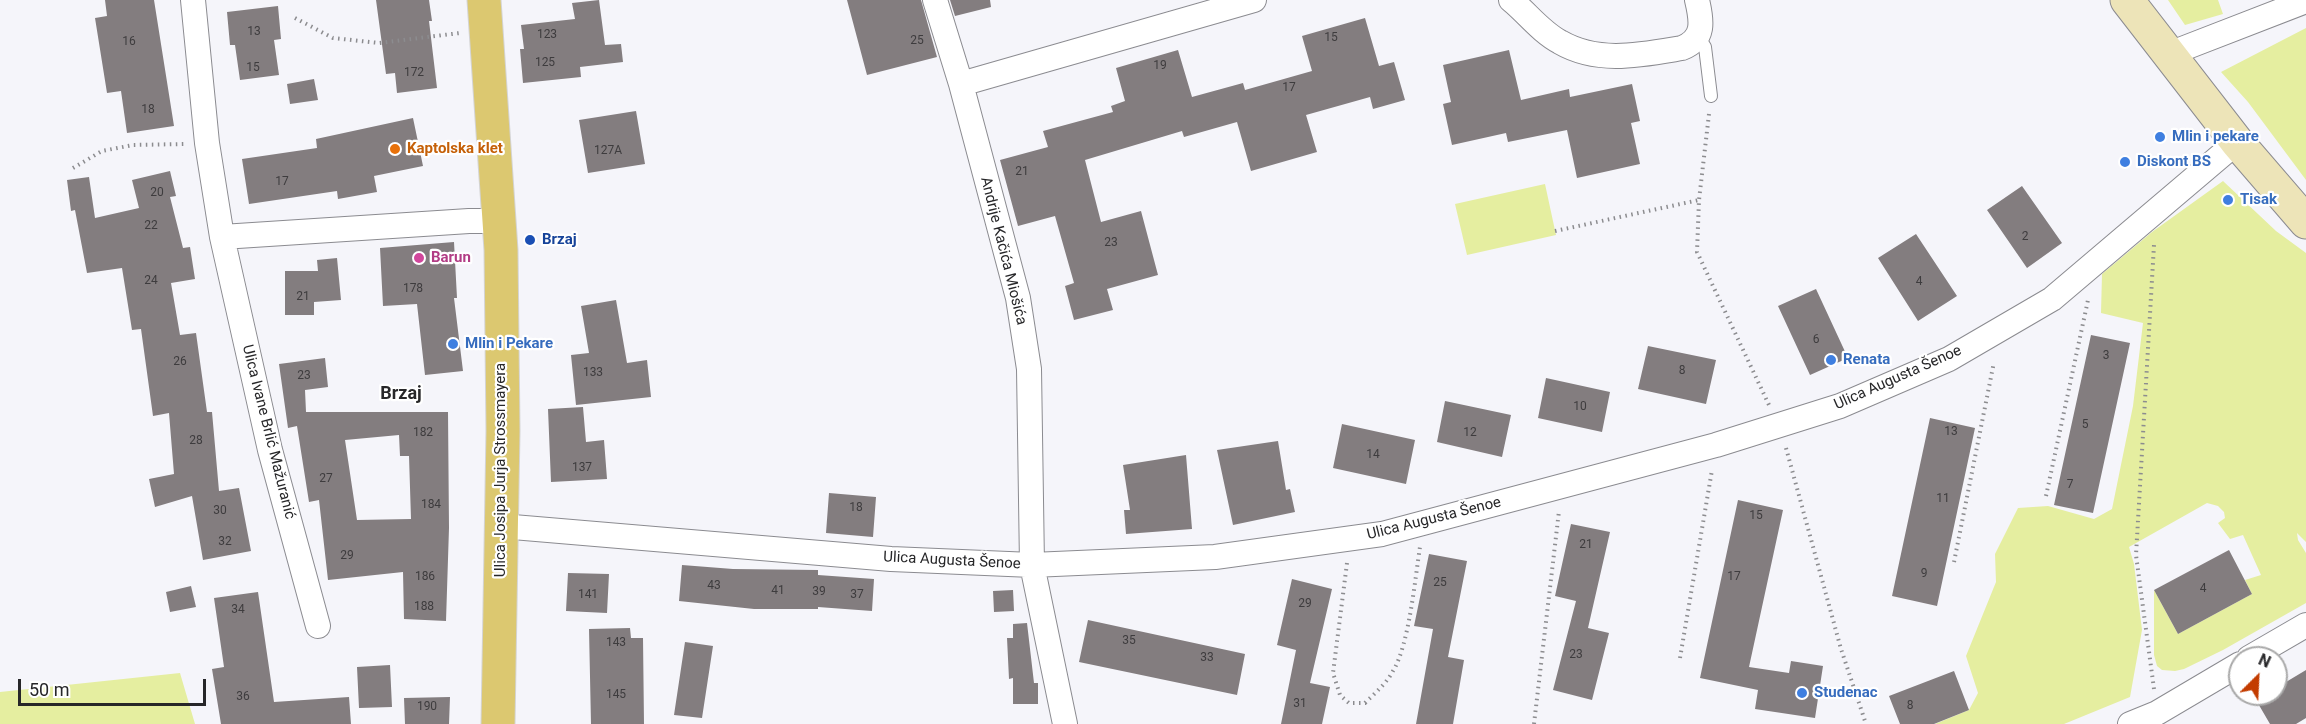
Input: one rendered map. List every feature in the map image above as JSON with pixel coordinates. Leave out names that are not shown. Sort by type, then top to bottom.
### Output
[{"type":"main road","points":[[2127,0],[2237,142],[2306,222]]},
{"type":"main road","name":"Ulica Josipa Jurja Strossmayera","points":[[486,15],[499,221],[502,431],[498,724]]},
{"type":"street","name":"Ulica Ivane Brlić Mažuranić","points":[[193,0],[207,143],[222,237],[270,450],[318,626]]},
{"type":"street","name":"Andrije Kačića Miošića","points":[[935,0],[961,84],[1017,298],[1029,369],[1032,565],[1065,724]]},
{"type":"street","points":[[961,84],[1254,0]]},
{"type":"street","points":[[1510,0],[1559,42],[1584,53],[1605,57],[1682,48],[1693,44],[1698,36],[1701,21],[1697,0]]},
{"type":"street","points":[[2169,54],[2306,1]]},
{"type":"street","name":"Ulica Augusta Šenoe","points":[[501,525],[891,559],[1032,565],[1215,558],[1382,534],[1716,445],[1840,405],[1949,359],[2052,299],[2237,142]]},
{"type":"street","points":[[222,237],[499,221]]},
{"type":"street","points":[[2270,646],[2306,625]]},
{"type":"street","points":[[2130,724],[2160,718],[2228,672]]},
{"type":"lane","points":[[1698,36],[1705,47],[1711,96]]},
{"type":"path","points":[[295,18],[333,38],[379,43],[486,15]]},
{"type":"path","points":[[73,168],[102,151],[133,145],[207,143]]},
{"type":"path","points":[[1556,231],[1699,200]]},
{"type":"path","points":[[2157,209],[2136,555],[2160,718]]},
{"type":"path","points":[[2046,496],[2096,261]]},
{"type":"path","points":[[1954,562],[2000,329]]},
{"type":"path","points":[[1680,658],[1716,445]]},
{"type":"path","points":[[1534,724],[1562,487]]},
{"type":"path","points":[[1350,539],[1334,673],[1340,695],[1349,703],[1365,703],[1382,687],[1394,670],[1401,651],[1424,523]]},
{"type":"green space","points":[[2168,0],[2218,0],[2223,14],[2185,25]]},
{"type":"green space","points":[[2306,28],[2306,180],[2248,102],[2221,72]]},
{"type":"green space","points":[[2223,181],[2276,231],[2306,253],[2306,542],[2297,533],[2298,540],[2306,553],[2306,603],[2223,650],[2184,669],[2162,670],[2157,666],[2154,655],[2154,590],[2178,634],[2252,594],[2245,580],[2261,575],[2243,535],[2230,539],[2218,523],[2225,518],[2224,512],[2218,506],[2207,503],[2129,547],[2134,564],[2142,630],[2130,697],[2064,724],[1935,724],[1969,710],[1978,693],[1966,656],[1996,582],[1995,554],[2018,508],[2048,506],[2094,519],[2112,509],[2133,406],[2143,323],[2101,313],[2102,274],[2152,232]]},
{"type":"green space","points":[[1545,184],[1556,235],[1467,255],[1455,204]]},
{"type":"green space","points":[[180,673],[195,724],[0,724],[0,692]]},
{"type":"building","points":[[105,0],[154,0],[174,126],[127,133],[121,91],[107,93],[95,18],[107,16]]},
{"type":"building","points":[[376,0],[429,0],[432,21],[429,21],[437,88],[397,93],[395,73],[386,74]]},
{"type":"building","points":[[599,0],[605,45],[621,44],[623,62],[580,67],[581,77],[523,83],[520,49],[524,49],[521,25],[575,19],[572,3]]},
{"type":"building","points":[[847,0],[921,0],[937,57],[867,75]]},
{"type":"building","points":[[950,0],[990,0],[991,7],[955,16]]},
{"type":"building","points":[[278,6],[281,39],[274,40],[279,75],[240,80],[235,45],[230,45],[227,12]]},
{"type":"building","points":[[1365,18],[1379,66],[1394,62],[1405,100],[1373,109],[1370,97],[1306,115],[1317,152],[1251,171],[1237,122],[1184,137],[1182,131],[1085,160],[1101,222],[1141,211],[1158,275],[1107,289],[1113,310],[1074,320],[1065,286],[1074,283],[1055,216],[1018,226],[1000,160],[1048,147],[1043,131],[1113,112],[1111,106],[1125,101],[1116,68],[1178,50],[1192,97],[1243,83],[1245,90],[1312,71],[1302,36]]},
{"type":"building","points":[[1509,50],[1521,100],[1569,89],[1570,97],[1632,84],[1640,121],[1631,123],[1640,164],[1577,178],[1567,130],[1508,142],[1506,133],[1452,145],[1443,104],[1451,102],[1443,65]]},
{"type":"building","points":[[314,79],[318,100],[290,104],[287,84]]},
{"type":"building","points":[[636,111],[645,164],[588,173],[579,120]]},
{"type":"building","points":[[413,118],[423,166],[374,176],[377,192],[338,199],[337,191],[249,204],[242,159],[317,148],[316,139]]},
{"type":"building","points":[[170,171],[176,196],[170,197],[183,248],[190,247],[195,279],[171,283],[180,335],[196,333],[207,412],[212,412],[219,491],[239,488],[251,551],[203,560],[192,496],[155,507],[149,479],[174,474],[169,413],[153,416],[141,329],[132,330],[122,268],[87,273],[75,210],[71,211],[67,180],[89,177],[95,218],[139,208],[132,180]]},
{"type":"building","points":[[2022,186],[2062,243],[2027,268],[1987,210]]},
{"type":"building","points":[[1916,234],[1957,296],[1918,321],[1878,258]]},
{"type":"building","points":[[454,242],[457,298],[454,298],[463,371],[425,375],[417,304],[383,306],[380,248]]},
{"type":"building","points":[[337,258],[341,300],[314,302],[314,315],[285,315],[285,271],[318,271],[317,260]]},
{"type":"building","points":[[1816,289],[1848,358],[1810,375],[1778,306]]},
{"type":"building","points":[[616,300],[627,363],[647,360],[651,397],[576,405],[571,355],[589,353],[581,306]]},
{"type":"building","points":[[2091,335],[2130,343],[2093,513],[2054,505]]},
{"type":"building","points":[[1648,346],[1716,360],[1706,404],[1638,389]]},
{"type":"building","points":[[325,358],[328,387],[305,390],[306,412],[448,412],[449,528],[446,621],[404,619],[403,572],[328,580],[319,500],[309,502],[297,426],[288,428],[279,364]],"holes":[[[399,435],[400,456],[409,456],[411,519],[357,520],[345,440]]]},
{"type":"building","points":[[1546,378],[1610,392],[1602,432],[1538,418]]},
{"type":"building","points":[[1445,401],[1511,415],[1502,457],[1437,442]]},
{"type":"building","points":[[583,407],[586,442],[604,440],[607,479],[551,482],[548,409]]},
{"type":"building","points":[[1930,418],[1975,428],[1937,606],[1892,596]]},
{"type":"building","points":[[1342,424],[1415,440],[1406,484],[1333,468]]},
{"type":"building","points":[[1278,441],[1286,490],[1290,489],[1295,512],[1233,525],[1217,450]]},
{"type":"building","points":[[1186,455],[1192,529],[1126,534],[1124,510],[1130,510],[1123,465]]},
{"type":"building","points":[[829,493],[876,497],[873,537],[826,533]]},
{"type":"building","points":[[1738,500],[1783,510],[1749,667],[1789,673],[1791,661],[1823,666],[1815,718],[1755,709],[1758,690],[1700,678]]},
{"type":"building","points":[[1571,524],[1610,532],[1588,628],[1609,633],[1592,700],[1553,690],[1576,601],[1555,596]]},
{"type":"building","points":[[2229,550],[2252,594],[2178,634],[2154,590]]},
{"type":"building","points":[[1429,554],[1467,561],[1448,657],[1464,660],[1453,724],[1416,724],[1433,629],[1414,626]]},
{"type":"building","points":[[682,565],[733,569],[818,570],[818,575],[874,579],[872,611],[818,607],[818,609],[754,609],[679,601]]},
{"type":"building","points":[[568,573],[609,574],[607,613],[566,611]]},
{"type":"building","points":[[1292,579],[1332,589],[1310,683],[1330,687],[1322,724],[1281,724],[1296,650],[1277,645]]},
{"type":"building","points":[[191,586],[196,607],[170,612],[166,592]]},
{"type":"building","points":[[1013,590],[1014,611],[994,612],[993,591]]},
{"type":"building","points":[[258,592],[274,702],[349,697],[351,724],[221,724],[212,669],[224,667],[214,598]]},
{"type":"building","points":[[1088,620],[1245,654],[1237,695],[1079,662]]},
{"type":"building","points":[[1027,623],[1034,683],[1038,683],[1038,704],[1013,704],[1013,678],[1009,679],[1007,638],[1013,638],[1013,624]]},
{"type":"building","points":[[630,628],[631,638],[643,638],[644,724],[591,724],[589,629]]},
{"type":"building","points":[[685,642],[713,646],[702,718],[674,715]]},
{"type":"building","points":[[390,665],[392,707],[359,708],[357,667]]},
{"type":"building","points":[[2306,670],[2306,718],[2296,724],[2270,724],[2260,706],[2288,706],[2288,681]]},
{"type":"building","points":[[1954,671],[1969,710],[1934,724],[1900,724],[1889,696]]},
{"type":"building","points":[[450,697],[449,724],[405,724],[404,698]]},
{"type":"place","name":"Mlin i pekare","points":[[2160,137]]},
{"type":"place","name":"Kaptolska klet","points":[[395,149]]},
{"type":"place","name":"Diskont BS","points":[[2125,162]]},
{"type":"place","name":"Tisak","points":[[2228,200]]},
{"type":"place","name":"Brzaj","points":[[530,240]]},
{"type":"place","name":"Barun","points":[[419,258]]},
{"type":"place","name":"Mlin i Pekare","points":[[453,344]]},
{"type":"place","name":"Renata","points":[[1831,360]]},
{"type":"place","name":"Studenac","points":[[1802,693]]},
{"type":"district","name":"Brzaj","points":[[401,394]]}]
